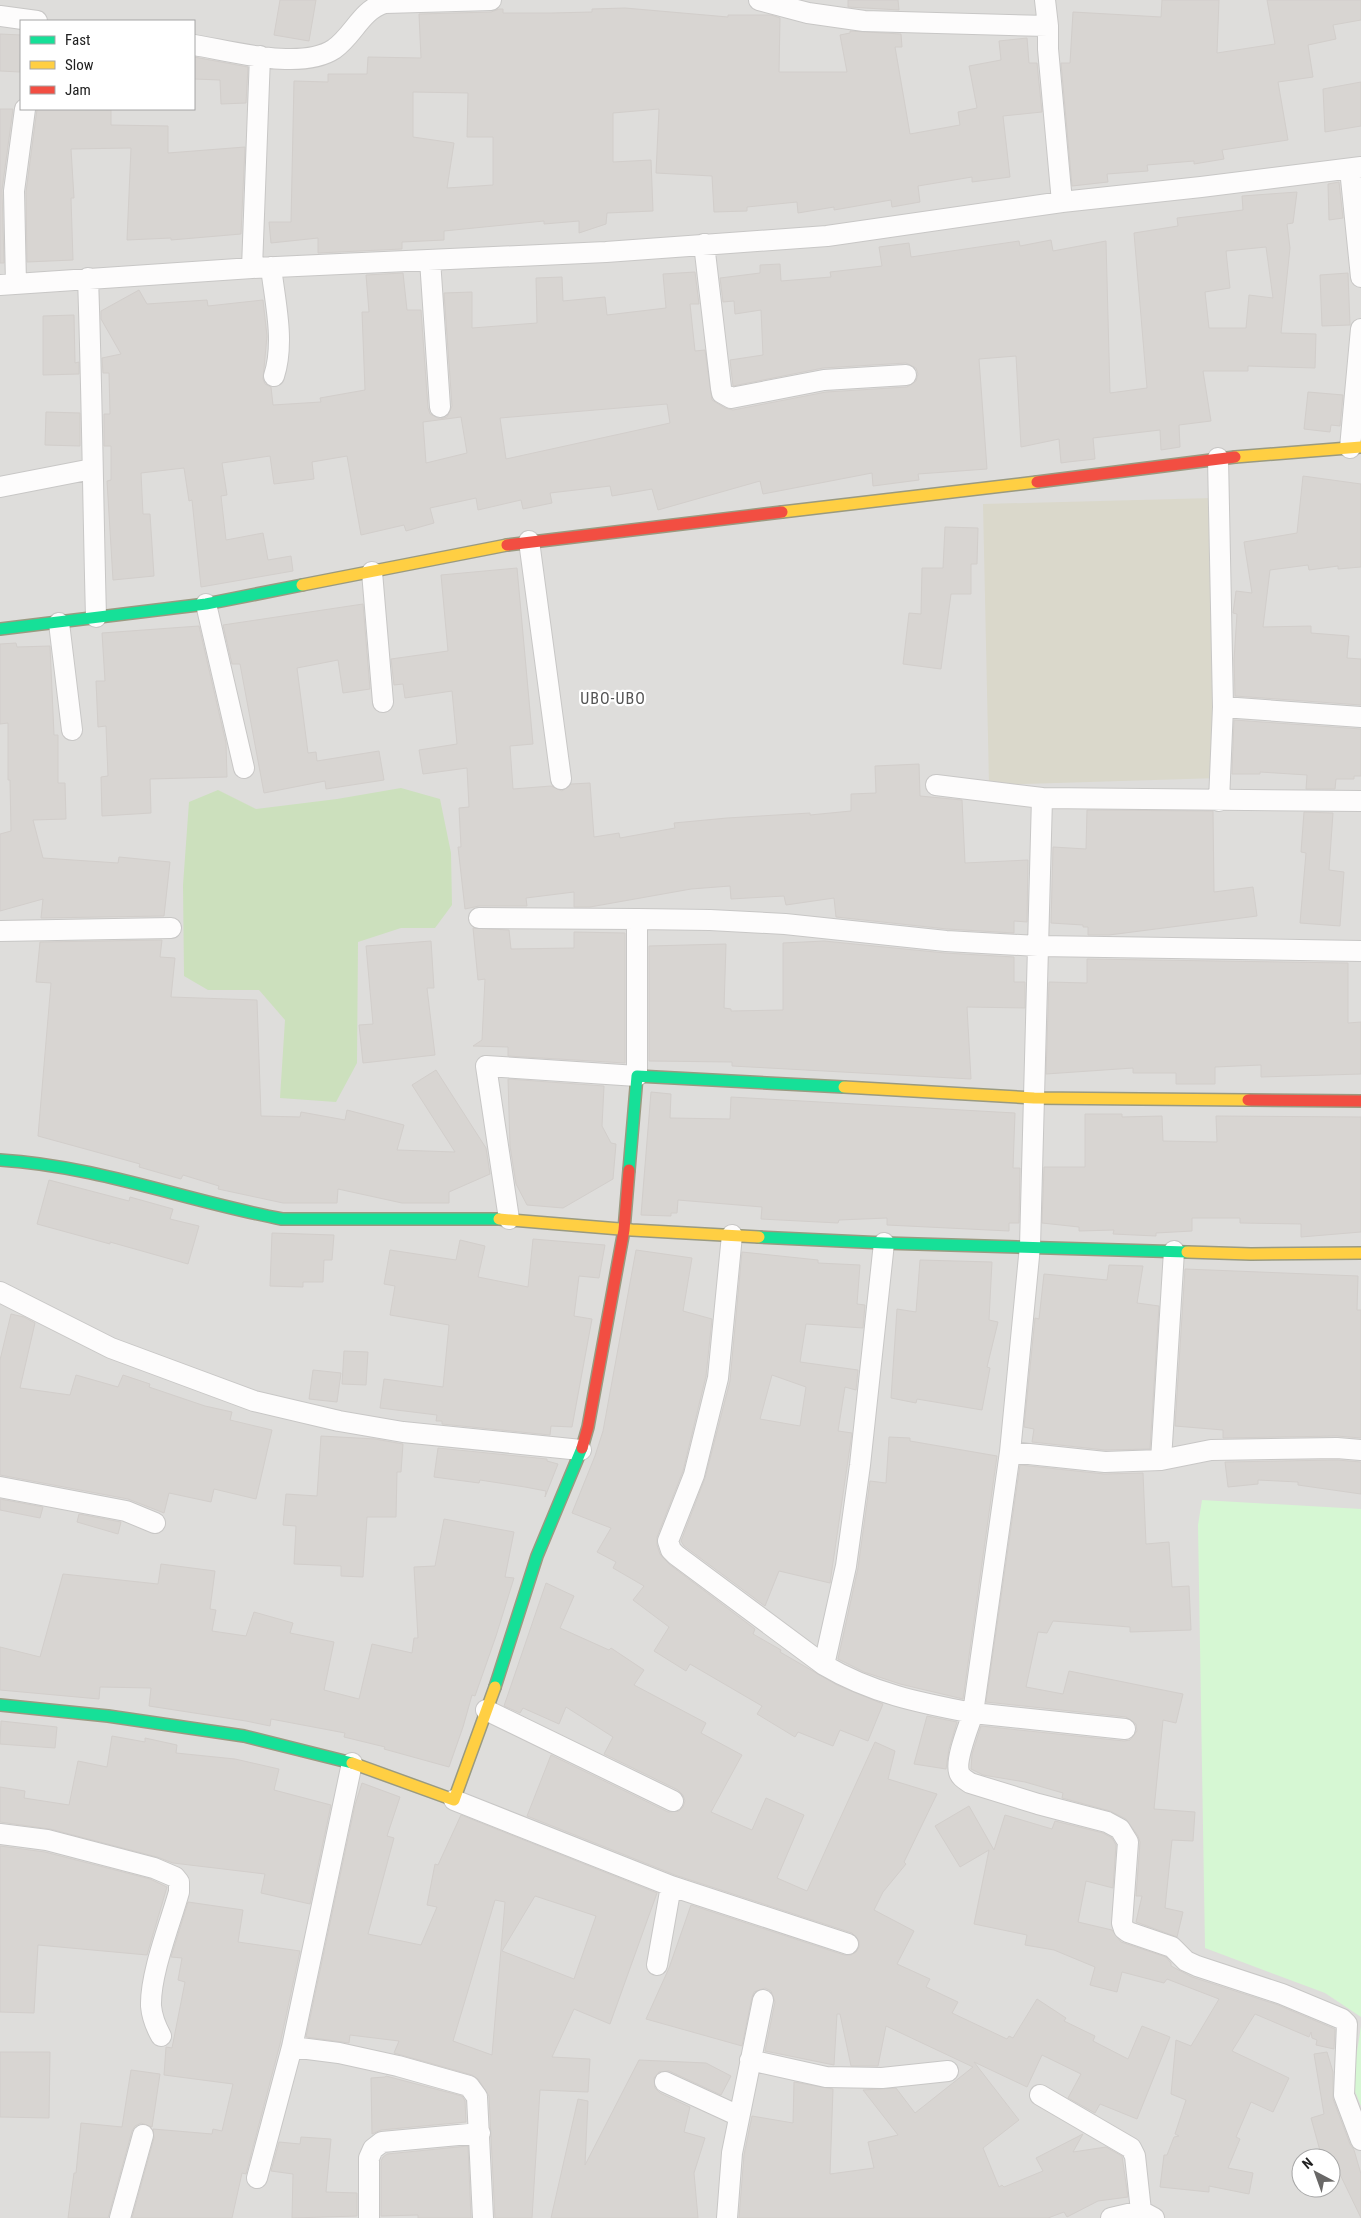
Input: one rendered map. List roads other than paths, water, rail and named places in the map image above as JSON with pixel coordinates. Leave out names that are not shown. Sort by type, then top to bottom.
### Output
[{"type":"street","points":[[195,45],[260,56],[298,59],[323,54],[335,48],[368,11],[375,6],[386,3],[491,0]]},
{"type":"street","points":[[759,0],[808,12],[864,21],[1048,26]]},
{"type":"street","points":[[1045,0],[1062,202]]},
{"type":"street","points":[[0,16],[22,20]]},
{"type":"street","points":[[260,56],[261,267],[278,330],[277,366],[274,376]]},
{"type":"street","points":[[24,110],[14,191],[8,285],[261,267],[606,252],[827,236],[1062,202],[1355,168],[1361,277]]},
{"type":"street","points":[[704,244],[721,388],[722,393],[727,397],[731,398],[824,380],[906,375]]},
{"type":"street","points":[[430,260],[440,407]]},
{"type":"street","points":[[88,278],[96,617]]},
{"type":"street","points":[[0,630],[206,604],[372,572],[448,555],[529,541],[998,487],[1218,458],[1355,448],[1361,329]]},
{"type":"street","points":[[1218,458],[1224,707],[1219,801]]},
{"type":"street","points":[[0,487],[92,469]]},
{"type":"street","points":[[529,541],[561,779]]},
{"type":"street","points":[[372,572],[382,702]]},
{"type":"street","points":[[206,604],[244,768]]},
{"type":"street","points":[[59,623],[72,730]]},
{"type":"street","points":[[1224,707],[1361,717]]},
{"type":"street","points":[[936,785],[1042,798],[1361,801]]},
{"type":"street","points":[[1042,798],[1030,1246],[1010,1452],[973,1713],[958,1762],[959,1772],[962,1778],[970,1783],[1116,1826],[1128,1842],[1122,1923],[1124,1929],[1172,1947],[1192,1964],[1282,1994],[1332,2013],[1345,2022],[1347,2024],[1344,2095],[1361,2140]]},
{"type":"street","points":[[480,918],[710,920],[785,924],[946,941],[1038,946],[1361,951]]},
{"type":"street","points":[[454,1800],[511,1641],[537,1556],[555,1516],[588,1427],[624,1230],[637,1076],[637,919]]},
{"type":"street","points":[[0,931],[171,928]]},
{"type":"street","points":[[509,1219],[486,1066],[1034,1098],[1361,1101]]},
{"type":"street","points":[[0,1160],[61,1164],[118,1177],[254,1214],[282,1219],[509,1219],[624,1230],[884,1243],[1361,1254]]},
{"type":"street","points":[[732,1235],[718,1378],[694,1475],[668,1541],[671,1550],[824,1665],[845,1677],[909,1700],[973,1713],[1125,1730]]},
{"type":"street","points":[[824,1665],[846,1566],[860,1465],[884,1243]]},
{"type":"street","points":[[1161,1460],[1174,1251]]},
{"type":"street","points":[[0,1292],[112,1348],[254,1401],[339,1422],[403,1432],[581,1450]]},
{"type":"street","points":[[1010,1452],[1105,1462],[1161,1460],[1211,1450],[1337,1448],[1361,1450]]},
{"type":"street","points":[[0,1487],[126,1511],[155,1523]]},
{"type":"street","points":[[0,1705],[117,1718],[244,1736],[352,1763],[454,1800],[671,1886],[848,1944]]},
{"type":"street","points":[[486,1710],[673,1801]]},
{"type":"street","points":[[257,2178],[292,2047],[352,1763]]},
{"type":"street","points":[[0,1834],[64,1844],[154,1868],[175,1877],[179,1882],[179,1892],[154,1981],[151,2006],[155,2025],[160,2036]]},
{"type":"street","points":[[657,1965],[671,1886]]},
{"type":"street","points":[[726,2218],[732,2153],[763,2000]]},
{"type":"street","points":[[292,2047],[339,2053],[389,2064],[469,2086],[477,2097],[483,2218]]},
{"type":"street","points":[[750,2060],[826,2078],[882,2078],[948,2071]]},
{"type":"street","points":[[665,2082],[739,2116]]},
{"type":"street","points":[[1040,2095],[1131,2148],[1136,2156],[1148,2214],[1111,2218]]},
{"type":"street","points":[[369,2218],[369,2158],[373,2148],[382,2142],[480,2133]]},
{"type":"street","points":[[120,2218],[142,2135]]},
{"type":"district","name":"UBO-UBO","points":[[613,698]]}]
